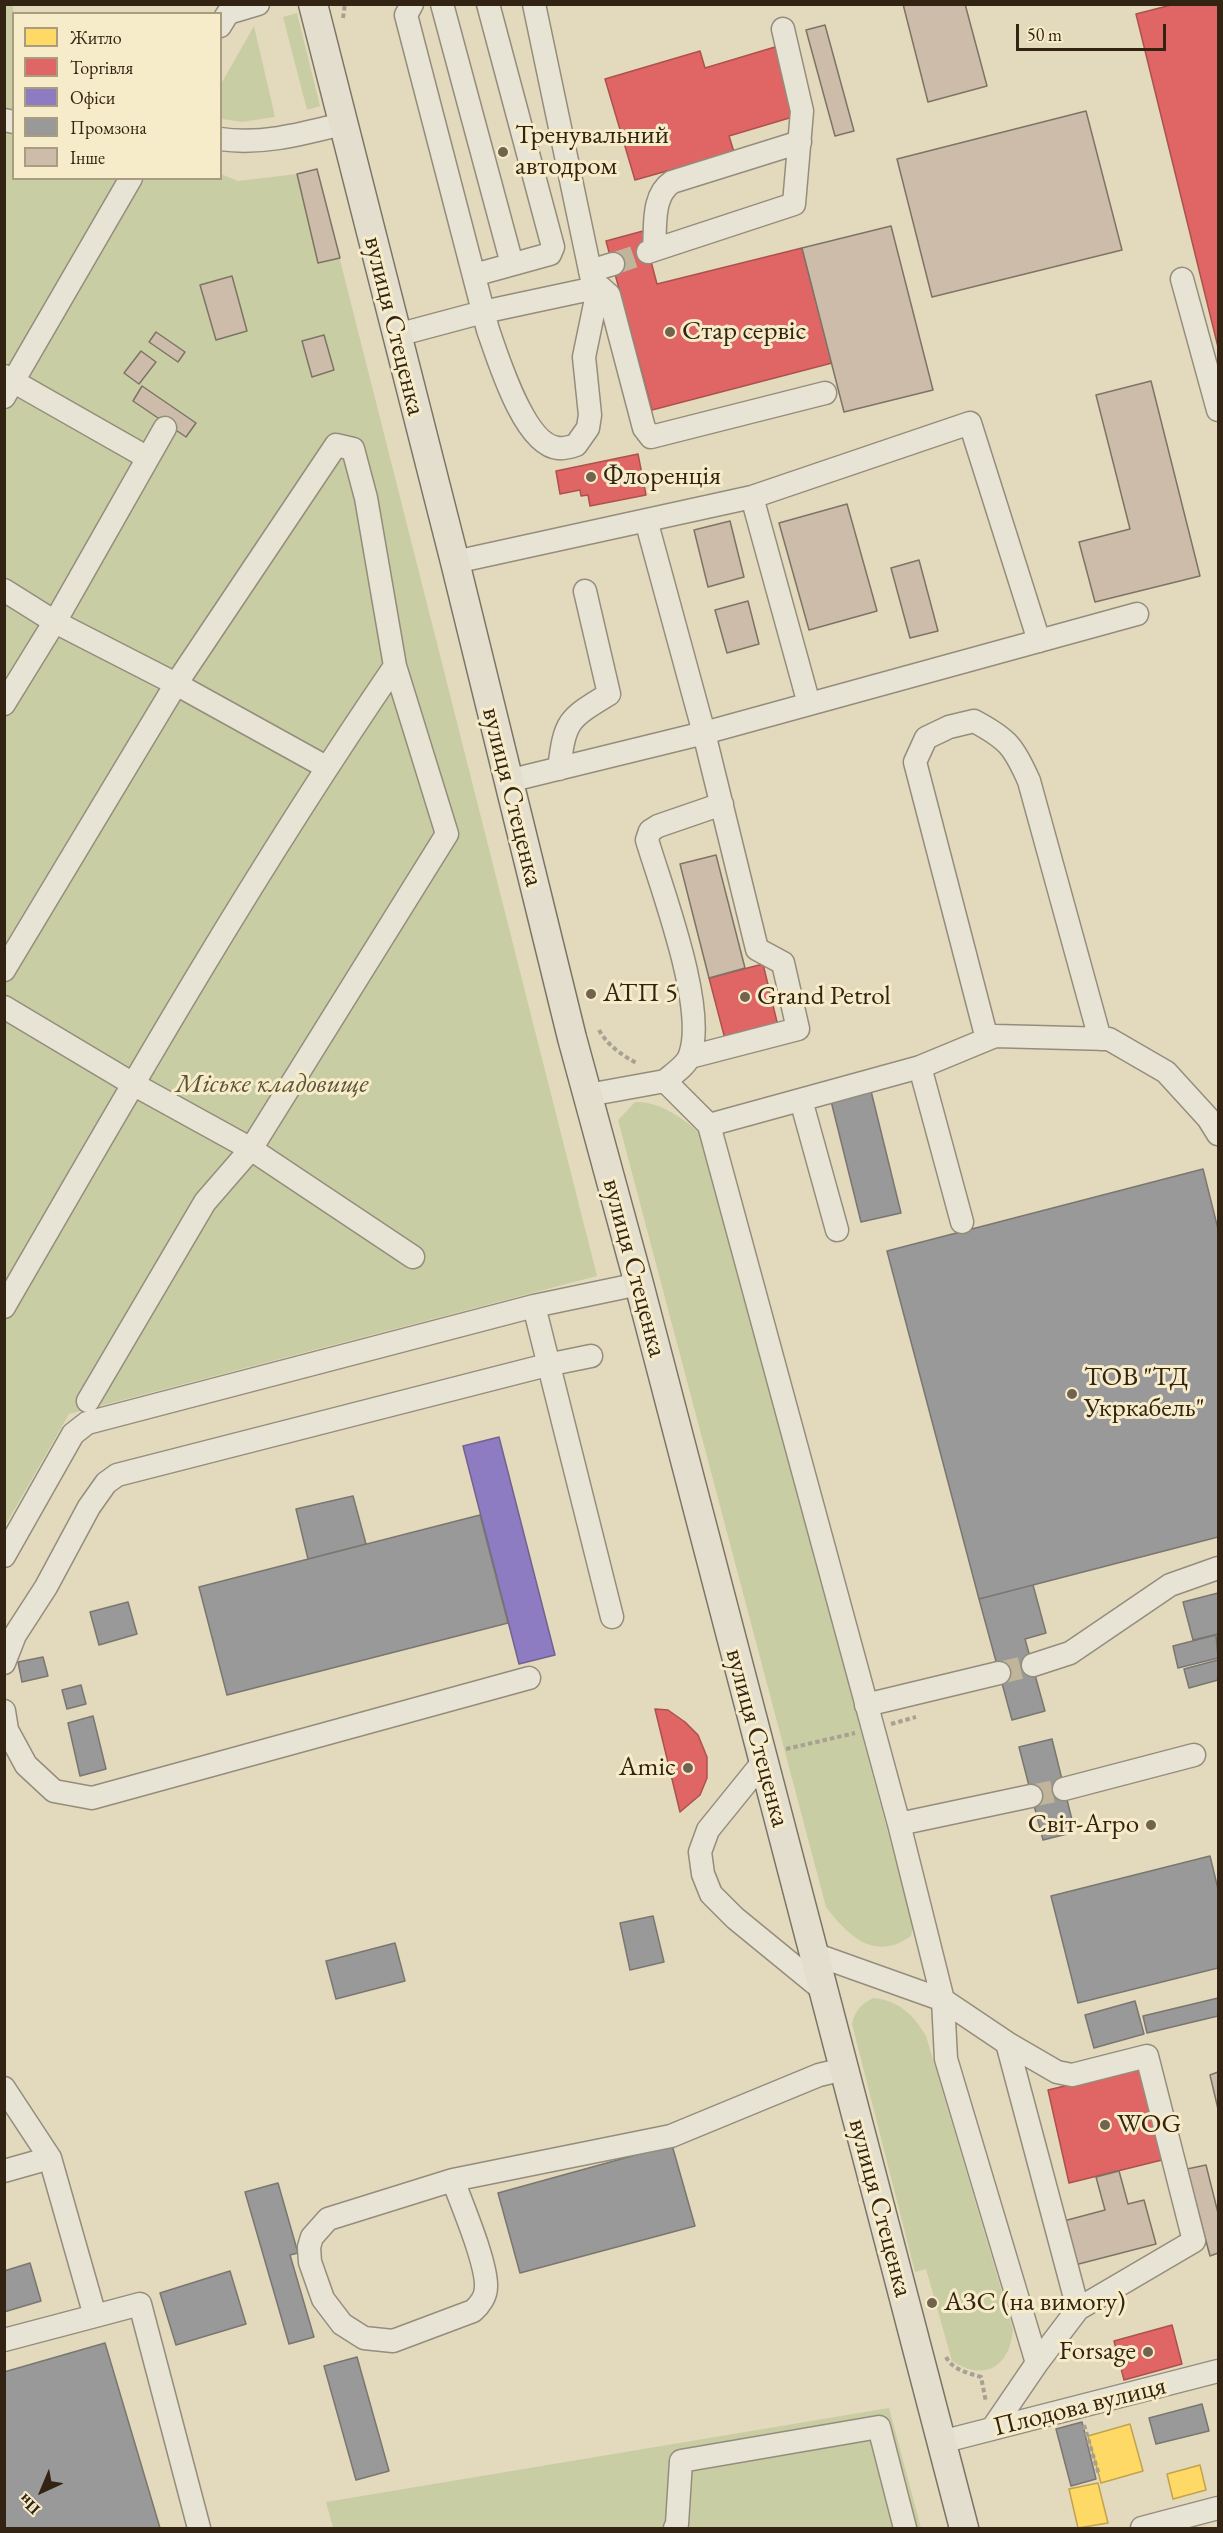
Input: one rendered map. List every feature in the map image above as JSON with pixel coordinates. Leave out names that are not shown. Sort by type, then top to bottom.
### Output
[{"type":"main road","name":"вулиця Стеценка","points":[[315,5],[342,124],[455,562],[508,782],[588,1095],[964,2529]]},
{"type":"street","points":[[222,23],[228,13],[258,4]]},
{"type":"street","points":[[412,4],[406,15],[483,312],[503,375],[521,412],[536,434],[545,444],[556,448],[566,448],[576,445],[588,428],[590,415],[584,357],[596,299],[534,4]]},
{"type":"street","points":[[442,4],[512,264]]},
{"type":"street","points":[[474,275],[550,254],[553,248],[488,4]]},
{"type":"street","points":[[783,29],[802,111],[800,142],[794,204],[651,251],[657,203],[664,187],[672,182],[800,142]]},
{"type":"street","points":[[222,139],[240,142],[274,139],[342,124]]},
{"type":"street","points":[[130,180],[8,385],[148,458]]},
{"type":"street","points":[[397,335],[591,279],[612,264]]},
{"type":"street","points":[[591,279],[609,295],[644,428],[647,435],[651,437],[825,393]]},
{"type":"street","points":[[1182,279],[1218,410]]},
{"type":"street","points":[[455,562],[752,497],[970,423],[1039,641]]},
{"type":"street","points":[[4,704],[55,622],[165,428]]},
{"type":"street","points":[[4,970],[176,684],[336,445],[353,449],[366,498],[395,666],[447,834],[251,1149],[205,1202],[88,1401]]},
{"type":"street","points":[[752,497],[809,704]]},
{"type":"street","points":[[588,1095],[665,1081],[690,1056],[798,1029],[783,963],[758,949],[704,733],[646,520]]},
{"type":"street","points":[[4,590],[55,622],[176,684],[326,767]]},
{"type":"street","points":[[559,769],[562,740],[573,716],[609,694],[585,591]]},
{"type":"street","points":[[508,782],[704,733],[1137,614]]},
{"type":"street","points":[[4,1307],[133,1084],[326,767],[395,666]]},
{"type":"street","points":[[987,1039],[915,762],[926,738],[949,727],[974,721],[997,733],[1015,751],[1029,781],[1100,1039]]},
{"type":"street","points":[[690,1056],[694,1032],[691,988],[647,840],[650,831],[658,826],[722,804]]},
{"type":"street","points":[[4,1007],[133,1084],[251,1149],[412,1257]]},
{"type":"street","points":[[709,1125],[920,1067],[994,1036],[1109,1039],[1166,1072],[1208,1118],[1218,1134]]},
{"type":"street","points":[[920,1067],[962,1222]]},
{"type":"street","points":[[665,1081],[709,1125],[898,1824],[943,2000],[946,2059],[1036,2363]]},
{"type":"street","points":[[801,1100],[837,1230]]},
{"type":"street","points":[[4,1556],[73,1434],[87,1423],[534,1306],[639,1284]]},
{"type":"street","points":[[534,1306],[612,1617]]},
{"type":"street","points":[[4,1663],[15,1635],[46,1587],[89,1507],[102,1488],[117,1475],[547,1365],[591,1356]]},
{"type":"street","points":[[1033,1665],[1070,1653],[1170,1585],[1218,1568]]},
{"type":"street","points":[[866,1705],[999,1673]]},
{"type":"street","points":[[4,1710],[7,1730],[26,1765],[54,1791],[92,1798],[529,1678]]},
{"type":"street","points":[[1064,1789],[1194,1755]]},
{"type":"street","points":[[763,1762],[708,1830],[700,1852],[703,1874],[711,1894],[735,1918],[823,1990]]},
{"type":"street","points":[[898,1824],[1031,1796]]},
{"type":"street","points":[[814,1954],[943,2000],[1007,2043],[1057,2072],[1072,2075],[1147,2056],[1194,2241],[1078,2309],[1036,2363],[992,2429]]},
{"type":"street","points":[[1007,2043],[1078,2309]]},
{"type":"street","points":[[453,2180],[482,2263],[486,2288],[480,2305],[473,2311],[393,2341],[364,2338],[342,2324],[323,2299],[310,2262],[309,2247],[317,2228],[328,2218],[453,2180],[671,2136],[819,2075],[844,2069]]},
{"type":"street","points":[[4,2088],[50,2158],[95,2316]]},
{"type":"street","points":[[4,2171],[50,2158]]},
{"type":"street","points":[[4,2340],[140,2304],[199,2529]]},
{"type":"street","name":"Плодова вулиця","points":[[941,2442],[1218,2371]]},
{"type":"street","points":[[675,2529],[681,2461],[879,2427],[905,2529]]},
{"type":"street","points":[[1142,2529],[1218,2508]]},
{"type":"path","points":[[598,1030],[617,1052],[665,1081]]},
{"type":"path","points":[[942,2351],[948,2362],[961,2371],[981,2377],[992,2429]]},
{"type":"path","points":[[1078,2407],[1099,2475]]},
{"type":"green space","name":"Міське кладовище","points":[[12,4],[14,12],[12,180],[222,180],[222,174],[238,181],[297,174],[317,169],[597,1276],[69,1414],[5,1526],[4,5]]},
{"type":"green space","points":[[297,13],[320,106],[307,110],[283,17]]},
{"type":"green space","points":[[254,26],[275,117],[242,122],[222,118],[222,82]]},
{"type":"green space","points":[[635,1102],[653,1104],[662,1108],[679,1117],[702,1135],[913,1927],[911,1936],[886,1947],[874,1946],[853,1936],[826,1907],[618,1120]]},
{"type":"green space","points":[[873,1998],[898,2005],[911,2015],[926,2036],[1013,2329],[1007,2353],[994,2367],[985,2370],[964,2367],[952,2361],[926,2269],[915,2272],[852,2024],[859,2008]]},
{"type":"green space","points":[[889,2408],[921,2528],[333,2528],[326,2502]]},
{"type":"building: Житло","points":[[1130,2424],[1143,2471],[1101,2483],[1088,2436]]},
{"type":"building: Житло","points":[[1200,2465],[1206,2490],[1173,2499],[1167,2474]]},
{"type":"building: Житло","points":[[1098,2483],[1108,2523],[1078,2528],[1069,2489]]},
{"type":"building: Торгівля","points":[[1175,4],[1218,4],[1218,347],[1136,14]]},
{"type":"building: Торгівля","points":[[775,47],[796,116],[729,136],[734,152],[635,180],[605,79],[700,51],[705,68]]},
{"type":"building: Торгівля","points":[[643,231],[657,284],[802,248],[832,363],[652,410],[606,241]]},
{"type":"building: Торгівля","points":[[638,454],[646,495],[590,506],[588,495],[581,496],[580,490],[560,494],[556,471]]},
{"type":"building: Торгівля","points":[[763,964],[778,1026],[725,1039],[709,978]]},
{"type":"building: Торгівля","name":"Amic","points":[[655,1709],[668,1710],[685,1722],[698,1735],[707,1757],[707,1778],[700,1795],[680,1812]]},
{"type":"building: Торгівля","name":"WOG","points":[[1139,2068],[1162,2160],[1069,2183],[1048,2090]]},
{"type":"building: Торгівля","name":"Forsage","points":[[1172,2325],[1182,2364],[1124,2380],[1114,2341]]},
{"type":"building: Офіси","points":[[499,1437],[555,1655],[519,1664],[463,1446]]},
{"type":"building: Промзона","points":[[871,1091],[901,1213],[861,1222],[831,1101]]},
{"type":"building: Промзона","name":"ТОВ \"ТД Укркабель\"","points":[[1203,1169],[1218,1229],[1218,1537],[979,1599],[887,1251]]},
{"type":"building: Промзона","points":[[353,1496],[366,1544],[308,1559],[296,1509]]},
{"type":"building: Промзона","points":[[480,1515],[508,1623],[227,1695],[199,1587]]},
{"type":"building: Промзона","points":[[1033,1585],[1046,1633],[1025,1639],[1045,1711],[1012,1720],[979,1599]]},
{"type":"building: Промзона","points":[[1218,1593],[1218,1634],[1193,1640],[1183,1602]]},
{"type":"building: Промзона","points":[[128,1602],[137,1634],[99,1645],[90,1612]]},
{"type":"building: Промзона","points":[[1216,1635],[1218,1658],[1178,1668],[1173,1646]]},
{"type":"building: Промзона","points":[[43,1657],[48,1676],[22,1682],[18,1662]]},
{"type":"building: Промзона","points":[[1218,1660],[1218,1680],[1189,1688],[1184,1669]]},
{"type":"building: Промзона","points":[[81,1685],[86,1704],[67,1709],[62,1690]]},
{"type":"building: Промзона","points":[[93,1716],[106,1769],[80,1776],[68,1723]]},
{"type":"building: Промзона","points":[[1052,1739],[1075,1832],[1043,1840],[1019,1747]]},
{"type":"building: Промзона","points":[[1210,1856],[1218,1889],[1218,1968],[1078,2003],[1051,1896]]},
{"type":"building: Промзона","points":[[653,1916],[664,1962],[630,1970],[620,1923]]},
{"type":"building: Промзона","points":[[395,1943],[405,1981],[336,1999],[326,1961]]},
{"type":"building: Промзона","points":[[1218,1998],[1218,2016],[1147,2033],[1143,2016]]},
{"type":"building: Промзона","points":[[1135,2001],[1144,2034],[1094,2048],[1085,2015]]},
{"type":"building: Промзона","points":[[672,2145],[695,2226],[520,2273],[498,2193]]},
{"type":"building: Промзона","points":[[278,2183],[298,2253],[290,2255],[314,2337],[289,2344],[245,2192]]},
{"type":"building: Промзона","points":[[30,2263],[41,2301],[4,2312],[4,2271]]},
{"type":"building: Промзона","points":[[230,2271],[246,2324],[176,2345],[160,2293]]},
{"type":"building: Промзона","points":[[105,2343],[160,2528],[4,2528],[4,2372]]},
{"type":"building: Промзона","points":[[357,2357],[389,2471],[356,2480],[324,2366]]},
{"type":"building: Промзона","points":[[1202,2404],[1209,2431],[1156,2444],[1149,2418]]},
{"type":"building: Промзона","points":[[1082,2422],[1096,2479],[1071,2486],[1056,2429]]},
{"type":"building: Інше","points":[[903,4],[965,4],[987,86],[928,102]]},
{"type":"building: Інше","points":[[825,25],[854,131],[835,136],[806,30]]},
{"type":"building: Інше","points":[[1086,111],[1122,250],[932,297],[897,159]]},
{"type":"building: Інше","points":[[317,169],[340,258],[318,263],[297,174]]},
{"type":"building: Інше","points":[[891,226],[933,390],[844,412],[802,248]]},
{"type":"building: Інше","points":[[232,276],[247,331],[216,340],[200,285]]},
{"type":"building: Інше","points":[[156,332],[185,352],[178,362],[149,342]]},
{"type":"building: Інше","points":[[324,335],[334,370],[312,377],[302,341]]},
{"type":"building: Інше","points":[[141,351],[156,362],[139,384],[124,373]]},
{"type":"building: Інше","points":[[1151,381],[1200,576],[1095,602],[1079,542],[1130,529],[1096,395]]},
{"type":"building: Інше","points":[[142,386],[196,423],[186,437],[133,401]]},
{"type":"building: Інше","points":[[847,504],[877,611],[809,630],[779,523]]},
{"type":"building: Інше","points":[[730,521],[744,577],[708,587],[694,530]]},
{"type":"building: Інше","points":[[919,560],[938,631],[910,638],[891,568]]},
{"type":"building: Інше","points":[[748,601],[759,644],[727,653],[715,610]]},
{"type":"building: Інше","points":[[716,855],[745,968],[709,978],[680,864]]},
{"type":"building: Інше","points":[[1218,2072],[1218,2109],[1210,2075]]},
{"type":"building: Інше","points":[[1206,2165],[1218,2213],[1218,2253],[1210,2256],[1187,2169]]},
{"type":"building: Інше","points":[[1119,2171],[1128,2204],[1144,2200],[1156,2244],[1071,2266],[1060,2222],[1105,2210],[1096,2177]]},
{"type":"tunnel","points":[[613,264],[648,252]]},
{"type":"tunnel","points":[[999,1673],[1033,1665]]},
{"type":"tunnel","points":[[1031,1796],[1064,1789]]},
{"type":"place","name":"Тренувальний автодром","points":[[503,152]]},
{"type":"place","name":"Стар сервіс","points":[[670,332]]},
{"type":"place","name":"Флоренція","points":[[591,477]]},
{"type":"place","name":"АТП 5","points":[[591,994]]},
{"type":"place","name":"Grand Petrol","points":[[745,997]]},
{"type":"place","name":"ТОВ \"ТД Укркабель\"","points":[[1072,1394]]},
{"type":"place","name":"Amic","points":[[688,1768]]},
{"type":"place","name":"Світ-Агро","points":[[1151,1825]]},
{"type":"place","name":"WOG","points":[[1105,2125]]},
{"type":"place","name":"АЗС (на вимогу)","points":[[932,2303]]},
{"type":"place","name":"Forsage","points":[[1148,2352]]}]
